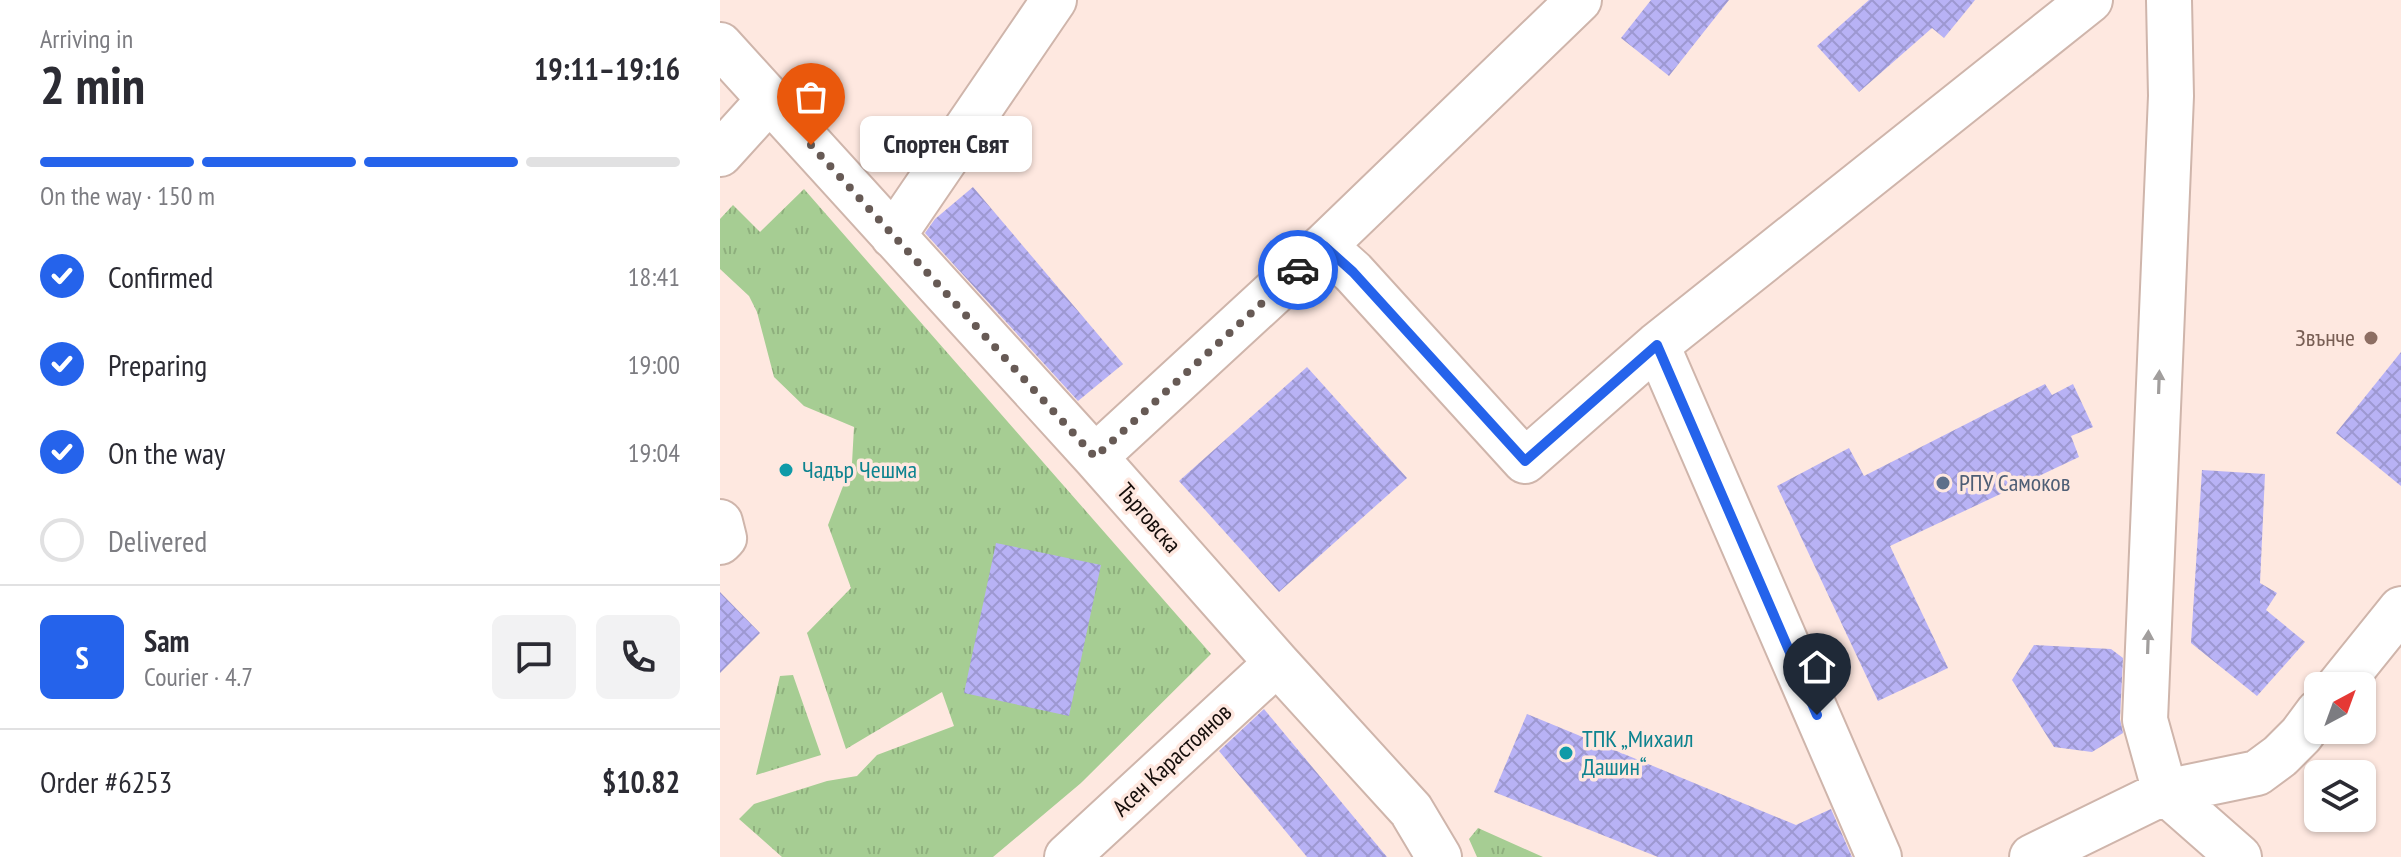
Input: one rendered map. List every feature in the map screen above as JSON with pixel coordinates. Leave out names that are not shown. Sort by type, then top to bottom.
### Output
[{"type":"street","points":[[893,236],[1054,0]]},
{"type":"street","points":[[1095,457],[1324,246],[1579,0]]},
{"type":"street","points":[[1324,246],[1353,272],[1525,461],[1657,345],[2090,0]]},
{"type":"street","points":[[2169,0],[2171,96],[2145,720],[2165,792],[2239,857]]},
{"type":"street","name":"Търговска","points":[[720,45],[1411,810],[1439,857]]},
{"type":"street","points":[[720,154],[769,100]]},
{"type":"street","points":[[1657,345],[1879,857]]},
{"type":"street","points":[[720,522],[724,538],[720,542]]},
{"type":"street","points":[[2350,672],[2401,609]]},
{"type":"street","name":"Асен Карастоянов","points":[[1067,857],[1277,663]]},
{"type":"street","points":[[2032,857],[2165,792],[2257,773],[2280,756],[2304,731]]},
{"type":"green space","points":[[804,189],[1211,654],[1081,783],[993,857],[782,857],[739,819],[754,804],[827,781],[857,776],[877,755],[954,726],[942,692],[846,749],[807,633],[851,588],[828,525],[852,463],[854,427],[804,406],[774,377],[757,312],[749,296],[720,269],[720,219],[733,205],[760,232]]},
{"type":"green space","points":[[793,675],[821,755],[756,775],[780,676]]},
{"type":"green space","points":[[1478,828],[1543,857],[1477,857],[1469,839]]},
{"type":"building","points":[[1651,0],[1729,0],[1669,76],[1621,38]]},
{"type":"building","points":[[1869,0],[1975,0],[1944,38],[1932,28],[1859,92],[1817,46]]},
{"type":"building","points":[[973,187],[1123,364],[1078,401],[925,233],[935,219]]},
{"type":"building","points":[[2401,352],[2401,486],[2336,433]]},
{"type":"building","points":[[1307,367],[1407,478],[1279,592],[1179,481]]},
{"type":"building","points":[[2045,384],[2052,395],[2073,384],[2093,427],[2071,436],[2079,457],[1890,546],[1948,668],[1878,701],[1777,486],[1849,448],[1864,476]]},
{"type":"building","points":[[2202,470],[2265,474],[2260,583],[2277,593],[2266,610],[2305,642],[2257,696],[2191,643]]},
{"type":"building","points":[[996,543],[1101,565],[1069,716],[964,693]]},
{"type":"building","points":[[720,592],[760,633],[720,673]]},
{"type":"building","points":[[2034,645],[2111,649],[2123,658],[2120,719],[2123,733],[2092,752],[2054,747],[2012,680]]},
{"type":"building","points":[[1264,709],[1387,857],[1307,857],[1219,751]]},
{"type":"building","name":"ТПК „Михаил Дашин“","points":[[1527,714],[1796,825],[1831,809],[1852,857],[1658,857],[1494,792]]},
{"type":"way so far","points":[[811,145],[1095,457],[1298,270]]},
{"type":"place","name":"Спортен Свят","points":[[811,145]]},
{"type":"place","name":"Звънче","points":[[2371,338]]},
{"type":"place","name":"Чадър Чешма","points":[[786,470]]},
{"type":"place","name":"РПУ Самоков","points":[[1943,483]]},
{"type":"place","name":"ТПК „Михаил Дашин“","points":[[1566,753]]},
{"type":"route","points":[[1298,270],[1324,246],[1353,272],[1525,461],[1657,345],[1817,715]]}]
